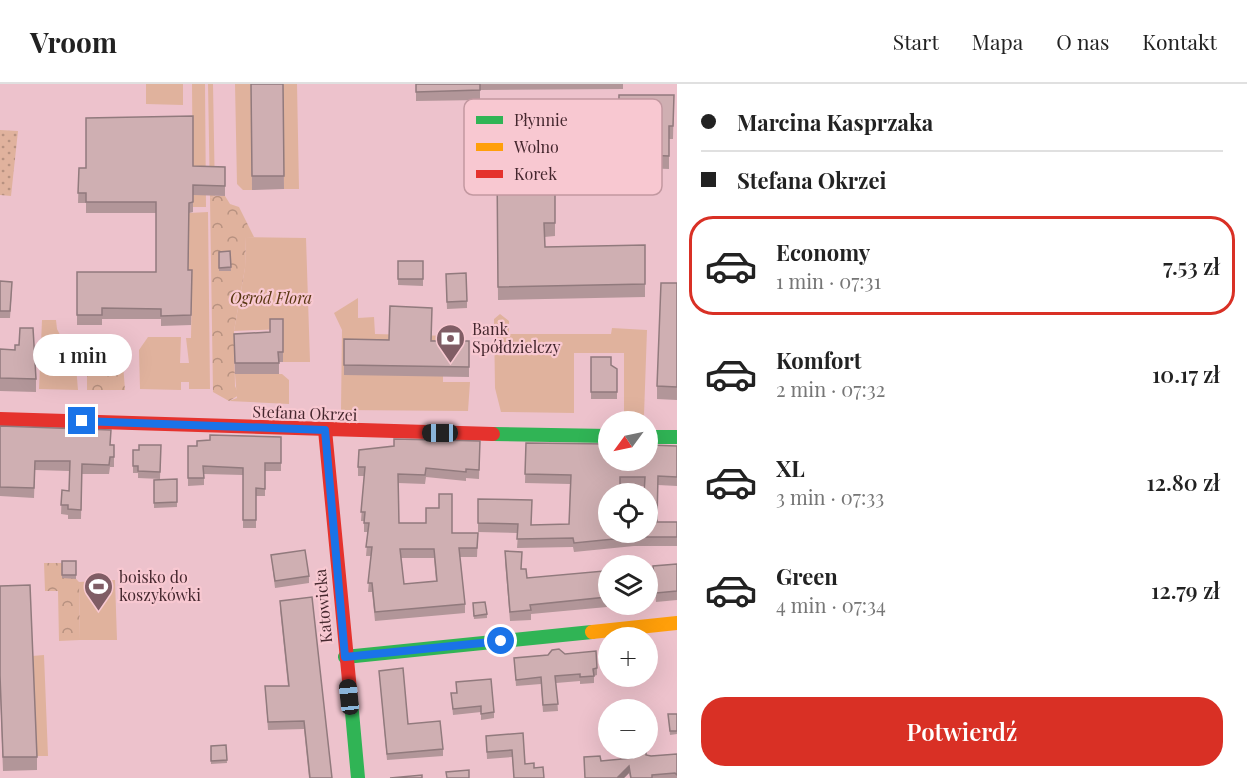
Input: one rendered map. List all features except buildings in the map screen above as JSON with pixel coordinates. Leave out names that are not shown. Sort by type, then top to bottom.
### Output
[{"type":"street","name":"Stefana Okrzei","points":[[0,418],[325,430],[598,436]]},
{"type":"street","name":"Katowicka","points":[[325,430],[358,778]]},
{"type":"street","points":[[658,437],[677,437]]},
{"type":"street","points":[[345,657],[677,623]]},
{"type":"green space","points":[[146,84],[183,84],[183,105],[146,104]]},
{"type":"green space","points":[[192,84],[205,84],[206,207],[193,207]]},
{"type":"green space","points":[[208,84],[213,84],[215,196],[210,198]]},
{"type":"green space","points":[[235,84],[251,84],[252,190],[243,190],[237,184]]},
{"type":"green space","points":[[283,84],[297,84],[299,189],[284,189]]},
{"type":"green space","points":[[0,130],[18,131],[11,196],[0,195]]},
{"type":"green space","points":[[225,196],[230,204],[239,207],[254,237],[246,237],[245,268],[234,331],[235,386],[239,395],[229,401],[213,392],[210,198]]},
{"type":"green space","points":[[208,212],[210,389],[189,389],[189,382],[181,382],[181,390],[140,389],[139,350],[148,337],[181,337],[180,363],[189,363],[186,338],[191,338],[192,281],[188,280],[189,213]]},
{"type":"green space","name":"Ogród Flora","points":[[246,237],[306,238],[310,362],[283,362],[282,329],[234,331],[245,268]]},
{"type":"green space","points":[[358,298],[358,318],[374,317],[375,334],[451,336],[469,351],[344,349],[344,374],[443,376],[443,382],[470,382],[468,411],[341,410],[342,330],[334,313]]},
{"type":"green space","points":[[500,314],[509,321],[509,334],[611,334],[612,328],[647,330],[644,411],[624,411],[624,353],[574,353],[574,413],[501,412],[495,388],[494,319]]},
{"type":"green space","points":[[42,320],[56,320],[57,329],[76,366],[78,390],[39,389]]},
{"type":"green space","points":[[98,344],[114,345],[122,351],[125,390],[87,390],[87,352]]},
{"type":"green space","points":[[235,374],[282,374],[289,380],[289,404],[229,401],[237,398]]},
{"type":"green space","points":[[44,563],[61,563],[79,582],[80,640],[59,641],[58,591],[45,591]]},
{"type":"green space","name":"boisko do koszykówki","points":[[115,580],[117,640],[80,640],[79,582]]},
{"type":"green space","points":[[44,655],[48,756],[36,756],[32,656]]},
{"type":"traffic: fast","points":[[493,434],[598,436]]},
{"type":"traffic: fast","points":[[658,437],[677,437]]},
{"type":"traffic: fast","points":[[345,657],[592,632]]},
{"type":"traffic: fast","points":[[351,701],[358,778]]},
{"type":"traffic: slow","points":[[592,632],[677,623]]},
{"type":"traffic: jam","points":[[0,419],[493,434]]},
{"type":"traffic: jam","points":[[325,430],[351,701]]},
{"type":"place","name":"Bank Spółdzielczy","points":[[451,364]]},
{"type":"place","name":"boisko do koszykówki","points":[[98,612]]},
{"type":"route","points":[[82,421],[325,430],[345,657],[501,641]]}]
